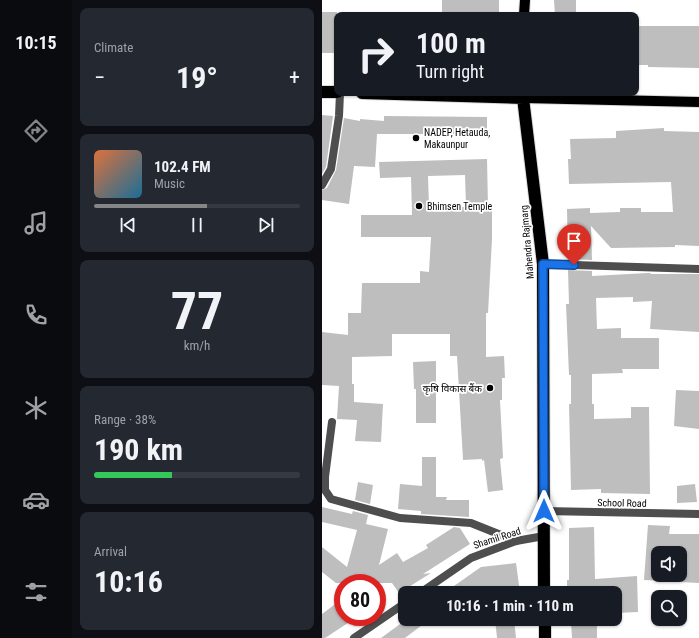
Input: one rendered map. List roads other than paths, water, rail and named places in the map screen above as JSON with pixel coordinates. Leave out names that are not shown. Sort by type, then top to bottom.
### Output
[{"type":"highway","points":[[322,92],[334,92]]},
{"type":"highway","name":"Mahendra Rajmarg","points":[[523,96],[543,264],[544,586]]},
{"type":"highway","points":[[545,626],[545,638]]},
{"type":"main road","points":[[524,12],[525,0]]},
{"type":"main road","points":[[523,96],[699,102]]},
{"type":"street","points":[[322,185],[331,169],[339,116],[340,96]]},
{"type":"street","points":[[543,264],[699,269]]},
{"type":"street","points":[[332,422],[324,490],[330,499],[400,518],[471,523],[516,541]]},
{"type":"street","name":"School Road","points":[[544,511],[699,514]]},
{"type":"street","name":"Shamil Road","points":[[430,586],[471,558],[516,541],[544,536]]},
{"type":"street","points":[[354,638],[398,608]]},
{"type":"place","name":"NADEP, Hetauda, Makaunpur","points":[[416,138]]},
{"type":"place","name":"Bhimsen Temple","points":[[419,206]]},
{"type":"place","name":"कृषि विकास बैंक","points":[[490,388]]}]
